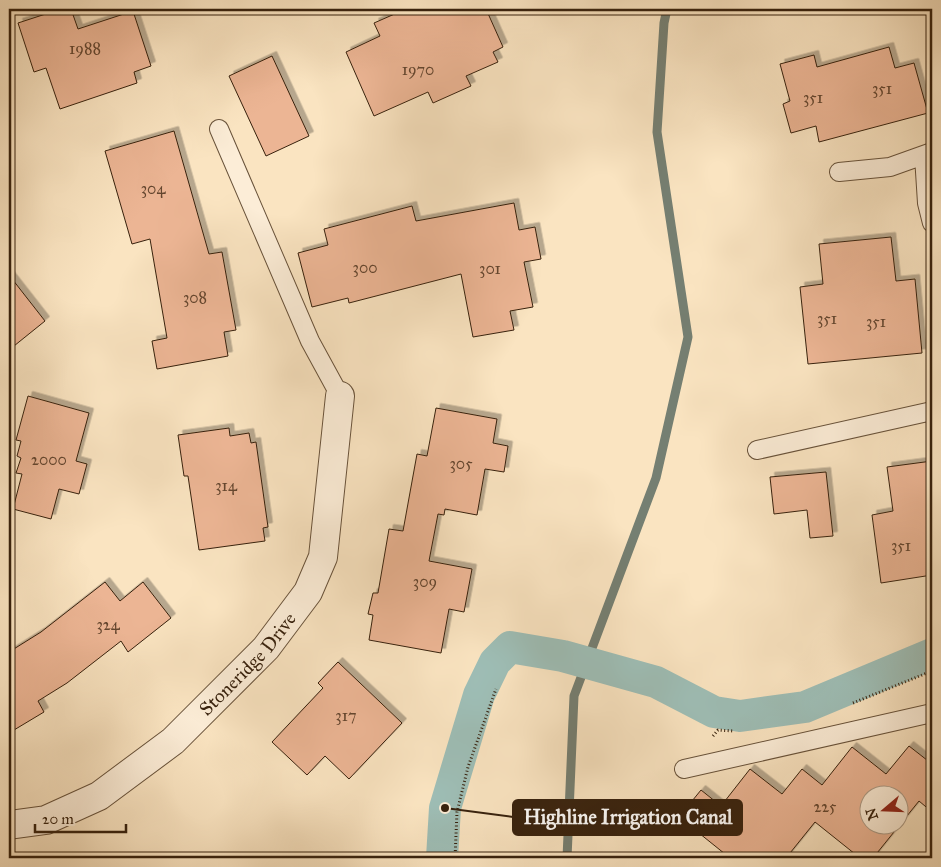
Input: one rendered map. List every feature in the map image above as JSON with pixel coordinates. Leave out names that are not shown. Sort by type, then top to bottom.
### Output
[{"type":"street","name":"Stoneridge Drive","points":[[9,826],[46,820],[99,796],[173,741],[266,648],[308,592],[323,557],[340,396]]},
{"type":"lane","points":[[219,129],[310,341],[340,396]]},
{"type":"lane","points":[[839,172],[890,167],[928,154],[927,203],[932,223]]},
{"type":"lane","points":[[757,450],[932,411]]},
{"type":"lane","points":[[684,769],[932,713]]},
{"type":"path","points":[[455,858],[457,812],[466,776],[496,689]]},
{"type":"building","points":[[61,9],[71,9],[78,29],[133,11],[151,66],[134,72],[137,83],[60,109],[46,68],[34,72],[18,23]]},
{"type":"building","points":[[406,9],[486,9],[503,47],[493,52],[498,62],[466,76],[471,86],[433,103],[428,92],[374,116],[346,52],[380,36],[374,23]]},
{"type":"building","points":[[889,47],[895,68],[914,63],[928,113],[819,142],[816,126],[791,133],[783,104],[790,101],[780,64],[814,55],[817,67]]},
{"type":"building","points":[[272,56],[309,136],[266,156],[229,76]]},
{"type":"building","points":[[174,131],[209,254],[222,252],[236,330],[224,332],[228,356],[157,369],[152,341],[167,338],[150,239],[132,244],[105,151]]},
{"type":"building","points":[[514,203],[519,230],[535,227],[541,259],[524,262],[533,307],[510,311],[514,330],[473,337],[461,274],[349,303],[348,298],[312,307],[298,253],[328,245],[324,229],[412,206],[416,221]]},
{"type":"building","points":[[891,237],[896,281],[915,279],[922,353],[808,364],[800,287],[823,284],[819,244]]},
{"type":"building","points":[[9,275],[45,321],[9,350]]},
{"type":"building","points":[[28,396],[89,413],[76,461],[87,464],[79,494],[59,489],[51,519],[13,509],[22,474],[16,473],[21,458],[17,456],[21,441],[16,440]]},
{"type":"building","points":[[436,408],[497,419],[493,443],[508,446],[504,472],[485,469],[477,515],[445,509],[444,515],[438,514],[429,561],[472,569],[464,612],[449,609],[441,653],[369,640],[373,615],[368,614],[373,593],[378,593],[389,529],[403,531],[417,454],[427,456]]},
{"type":"building","points":[[229,428],[230,436],[249,433],[251,443],[256,442],[268,527],[263,528],[265,541],[199,550],[188,476],[184,476],[178,435]]},
{"type":"building","points":[[932,461],[932,575],[881,583],[872,515],[893,511],[887,467]]},
{"type":"building","points":[[826,472],[833,536],[810,538],[807,510],[774,514],[770,477]]},
{"type":"building","points":[[105,582],[120,601],[143,582],[171,618],[128,652],[121,641],[67,683],[38,701],[44,712],[9,733],[9,652],[41,632]]},
{"type":"building","points":[[338,662],[402,723],[349,779],[325,756],[307,775],[272,742],[323,688],[318,683]]},
{"type":"building","points":[[909,746],[932,764],[932,812],[919,801],[908,815],[908,784],[858,784],[858,834],[892,834],[873,858],[860,858],[815,822],[786,858],[730,858],[679,817],[701,790],[721,806],[750,769],[782,794],[802,769],[822,785],[852,747],[886,774]]},
{"type":"waterway","points":[[567,858],[574,696],[656,478],[688,337],[657,132],[664,23],[667,9]]},
{"type":"waterway","points":[[442,858],[445,808],[479,695],[495,662],[510,647],[563,656],[656,682],[714,712],[740,716],[805,707],[932,654]]},
{"type":"place","name":"Highline Irrigation Canal","points":[[445,808]]}]
